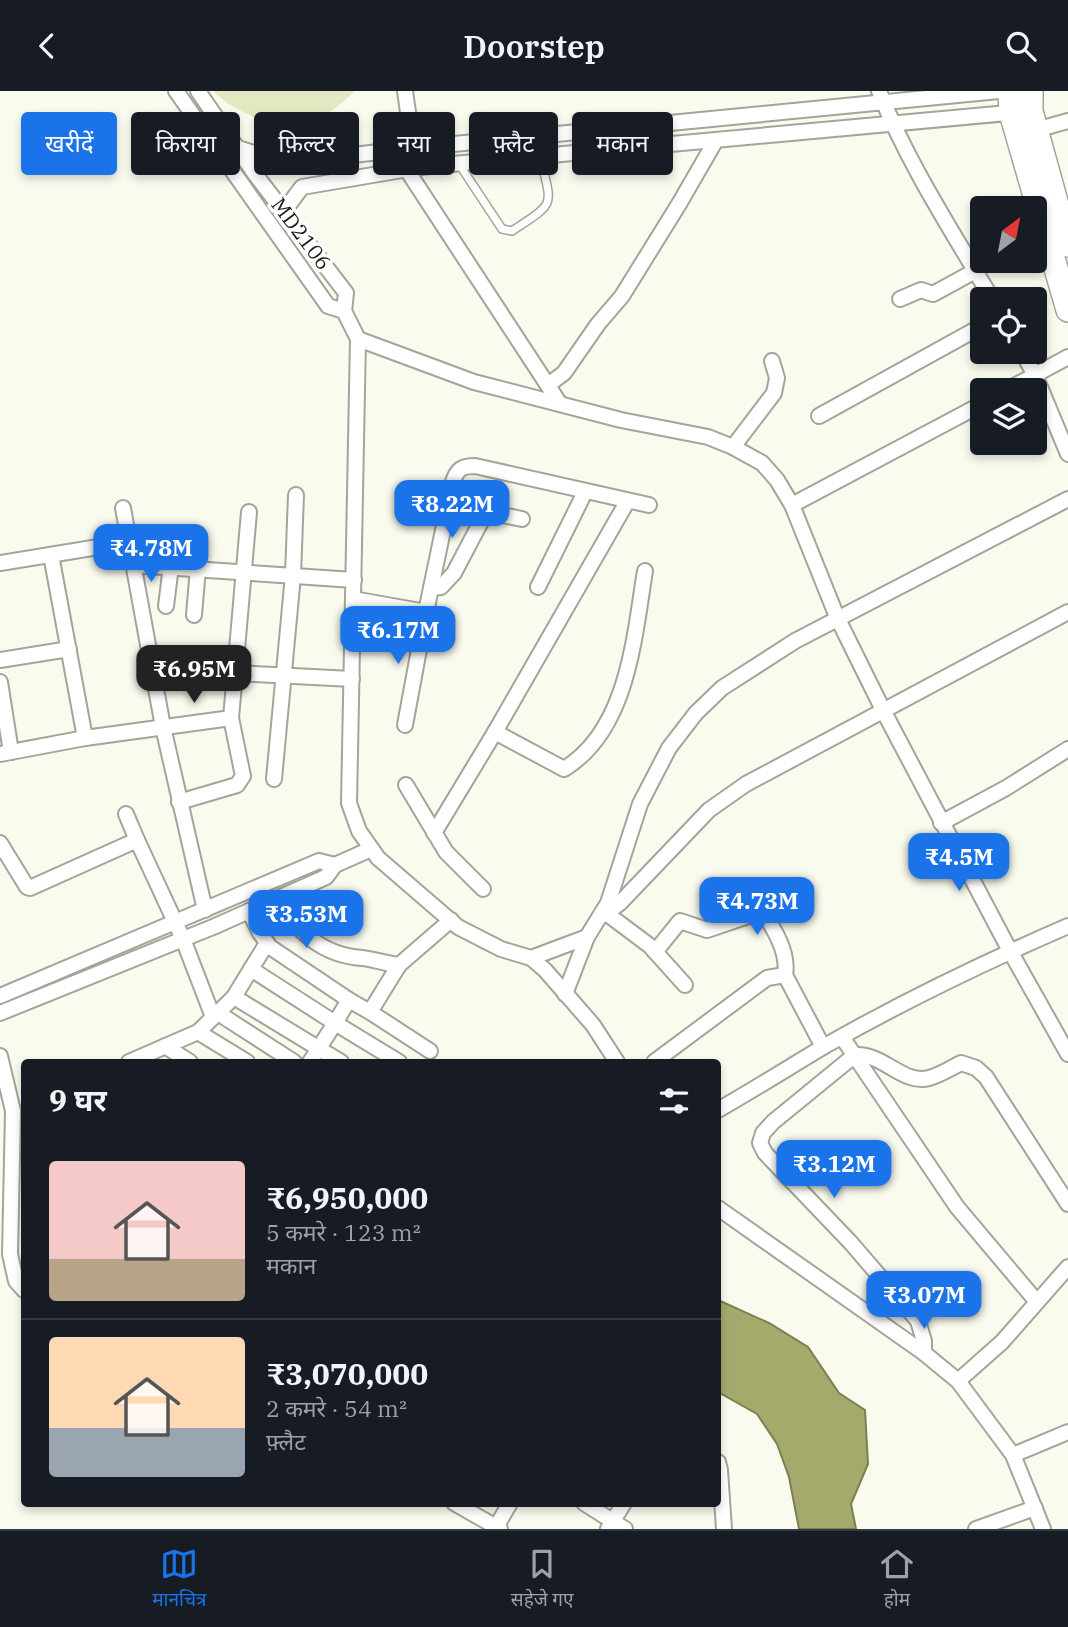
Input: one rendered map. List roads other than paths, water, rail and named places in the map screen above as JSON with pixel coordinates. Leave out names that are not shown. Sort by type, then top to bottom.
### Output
[{"type":"main road","points":[[1024,107],[1061,195],[1068,245]]},
{"type":"main road","points":[[1024,107],[1068,310]]},
{"type":"street","name":"MD2106","points":[[176,91],[328,306],[344,311]]},
{"type":"street","name":"MD2106","points":[[198,91],[213,112]]},
{"type":"street","points":[[405,91],[406,112]]},
{"type":"street","points":[[455,143],[881,96],[999,91]]},
{"type":"street","points":[[881,96],[891,123],[970,262]]},
{"type":"street","points":[[558,154],[891,123],[1024,107],[1068,121]]},
{"type":"street","points":[[548,384],[564,373],[598,324],[622,296],[716,139]]},
{"type":"street","points":[[240,149],[285,163],[373,152]]},
{"type":"street","name":"MD2106","points":[[240,151],[346,293],[344,311],[358,339],[349,803],[359,831],[378,858],[458,927],[501,949],[531,958],[545,970],[593,1025],[615,1059]]},
{"type":"street","points":[[455,164],[469,163]]},
{"type":"street","points":[[284,211],[302,187],[376,175]]},
{"type":"street","points":[[410,175],[561,404]]},
{"type":"street","points":[[900,299],[921,290],[933,294],[971,273]]},
{"type":"street","points":[[819,416],[970,333]]},
{"type":"street","points":[[358,339],[474,382],[621,420],[708,437],[762,463],[777,480],[792,505],[837,617],[884,712],[941,823],[1068,1054]]},
{"type":"street","points":[[1029,378],[1068,357]]},
{"type":"street","points":[[733,447],[774,393],[777,378],[772,361]]},
{"type":"street","points":[[1029,364],[1068,454]]},
{"type":"street","points":[[792,505],[970,410]]},
{"type":"street","points":[[405,725],[456,472],[464,466],[475,466],[649,505]]},
{"type":"street","points":[[538,587],[585,492]]},
{"type":"street","points":[[274,779],[293,575],[296,495]]},
{"type":"street","points":[[603,916],[640,804],[669,748],[696,713],[722,688],[837,617],[1068,499]]},
{"type":"street","points":[[434,832],[495,732],[627,502]]},
{"type":"street","points":[[448,504],[522,519]]},
{"type":"street","points":[[123,508],[163,727],[205,910]]},
{"type":"street","points":[[179,802],[237,785],[243,776],[231,718],[249,512]]},
{"type":"street","points":[[431,588],[441,587],[454,573],[486,512]]},
{"type":"street","points":[[0,563],[129,542]]},
{"type":"street","points":[[51,555],[85,738]]},
{"type":"street","points":[[133,565],[354,580]]},
{"type":"street","points":[[166,606],[171,566]]},
{"type":"street","points":[[194,615],[198,568]]},
{"type":"street","points":[[495,732],[564,769],[581,757],[614,711],[624,684],[645,571]]},
{"type":"street","points":[[353,599],[426,613]]},
{"type":"street","points":[[565,994],[587,937],[603,916],[620,903],[709,810],[746,784],[1068,612]]},
{"type":"street","points":[[0,660],[69,649]]},
{"type":"street","points":[[235,673],[352,679]]},
{"type":"street","points":[[0,682],[5,753],[85,738],[231,718]]},
{"type":"street","points":[[941,823],[1006,788],[1068,749]]},
{"type":"street","points":[[406,785],[446,852],[483,889]]},
{"type":"street","points":[[126,814],[215,1015],[289,1059]]},
{"type":"street","points":[[0,843],[30,888],[137,840]]},
{"type":"street","points":[[0,1013],[183,939],[326,877],[335,865],[371,849]]},
{"type":"street","points":[[0,996],[319,861],[335,865]]},
{"type":"street","points":[[753,896],[785,955],[785,975],[824,1047]]},
{"type":"street","points":[[275,899],[296,927],[330,952],[345,957],[399,965]]},
{"type":"street","points":[[249,911],[270,947],[430,1051]]},
{"type":"street","points":[[655,952],[680,921],[707,930],[763,911]]},
{"type":"street","points":[[603,916],[655,952],[685,985]]},
{"type":"street","points":[[370,1012],[399,965],[451,920]]},
{"type":"street","points":[[721,1108],[842,1037],[1010,951],[1068,926]]},
{"type":"street","points":[[531,958],[587,937]]},
{"type":"street","points":[[148,1059],[165,1046],[198,1032],[234,996],[267,943]]},
{"type":"street","points":[[251,969],[394,1059]]},
{"type":"street","points":[[658,1059],[767,978],[785,975]]},
{"type":"street","points":[[234,996],[336,1059]]},
{"type":"street","points":[[312,1059],[349,1000]]},
{"type":"street","points":[[198,1032],[242,1059]]},
{"type":"street","points":[[842,1037],[957,1207],[1037,1302]]},
{"type":"street","points":[[165,1046],[185,1059]]},
{"type":"street","points":[[923,1353],[924,1341],[918,1321],[850,1243],[765,1153],[760,1143],[763,1133],[773,1122],[855,1055],[868,1055],[915,1079],[927,1079],[961,1063],[976,1068],[986,1077],[1068,1205]]},
{"type":"street","points":[[0,1056],[19,1109],[5,1255],[21,1287]]},
{"type":"street","points":[[721,1210],[923,1353],[958,1381],[1013,1455],[1043,1529]]},
{"type":"street","points":[[958,1381],[1002,1342],[1068,1267]]},
{"type":"street","points":[[1013,1455],[1068,1432]]},
{"type":"street","points":[[721,1501],[724,1529]]},
{"type":"street","points":[[461,1507],[497,1528],[508,1507]]},
{"type":"street","points":[[589,1507],[615,1527],[622,1507]]},
{"type":"street","points":[[976,1529],[1035,1508]]},
{"type":"lane","points":[[458,164],[502,229],[512,231],[547,208],[550,200],[544,175]]}]
